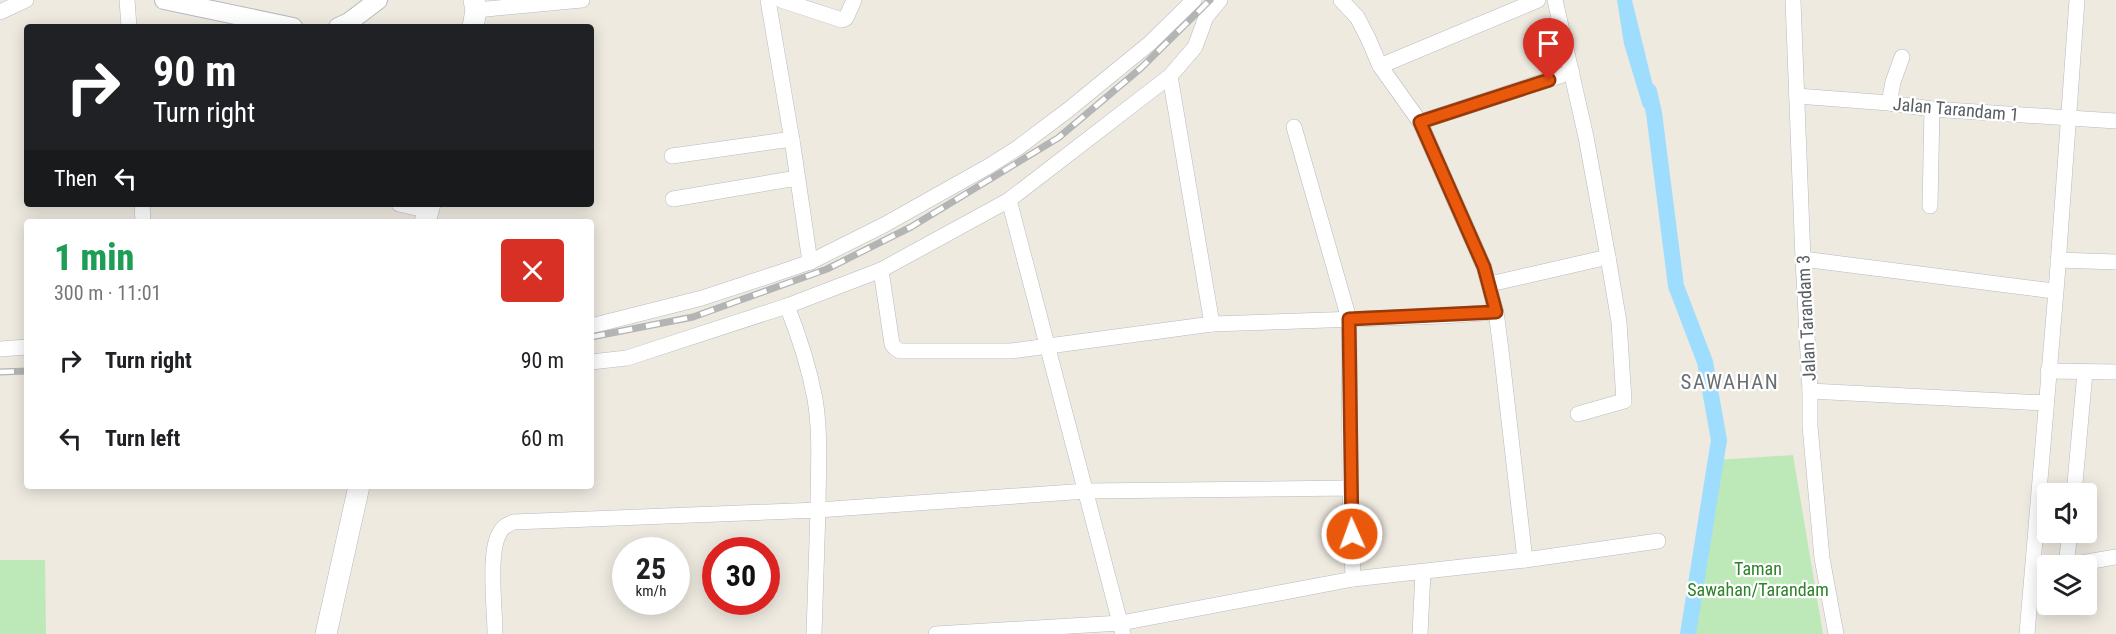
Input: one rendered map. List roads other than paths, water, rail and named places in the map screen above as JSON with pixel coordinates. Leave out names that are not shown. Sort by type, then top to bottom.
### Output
[{"type":"main road","points":[[326,634],[358,489]]},
{"type":"street","points":[[0,12],[26,0]]},
{"type":"street","points":[[127,0],[129,24]]},
{"type":"street","points":[[164,0],[243,22],[263,24]]},
{"type":"street","points":[[345,24],[378,0]]},
{"type":"street","points":[[474,12],[582,0]]},
{"type":"street","points":[[768,0],[792,138],[810,262]]},
{"type":"street","points":[[781,0],[842,20],[846,18],[854,0]]},
{"type":"street","points":[[594,325],[702,298],[810,262],[893,220],[1019,147],[1150,43],[1194,0]]},
{"type":"street","points":[[594,362],[627,358],[787,306],[881,270],[1009,200],[1170,76],[1195,46],[1206,17],[1220,0]]},
{"type":"street","points":[[1341,0],[1356,17],[1380,66],[1420,122],[1490,284],[1496,312],[1525,560]]},
{"type":"street","points":[[1380,66],[1538,0]]},
{"type":"street","points":[[1555,0],[1586,137],[1608,257],[1619,322],[1624,401],[1578,414]]},
{"type":"street","name":"Jalan Tarandam 3","points":[[1793,0],[1810,426],[1822,558],[1836,634]]},
{"type":"street","points":[[2027,634],[2077,0]]},
{"type":"street","points":[[1889,103],[1893,82],[1902,57]]},
{"type":"street","points":[[1420,122],[1572,72]]},
{"type":"street","points":[[1170,76],[1212,324]]},
{"type":"street","name":"Jalan Tarandam 1","points":[[1797,96],[1889,103],[1932,109],[2116,121]]},
{"type":"street","points":[[1930,206],[1932,109]]},
{"type":"street","points":[[1294,127],[1349,319],[1353,579]]},
{"type":"street","points":[[672,156],[792,138]]},
{"type":"street","points":[[673,199],[797,178]]},
{"type":"street","points":[[1009,200],[1122,628]]},
{"type":"street","points":[[410,207],[428,212]]},
{"type":"street","points":[[1490,284],[1608,257]]},
{"type":"street","points":[[1803,259],[2054,291]]},
{"type":"street","points":[[2058,260],[2116,262]]},
{"type":"street","points":[[881,270],[892,344],[900,351],[1011,351],[1212,324],[1496,312]]},
{"type":"street","points":[[787,306],[800,339],[815,399],[818,430],[814,634]]},
{"type":"street","points":[[0,349],[24,347]]},
{"type":"street","points":[[2048,371],[2116,372]]},
{"type":"street","points":[[2074,483],[2085,372]]},
{"type":"street","points":[[1810,391],[2046,403]]},
{"type":"street","points":[[495,634],[495,550],[499,533],[513,522],[818,510],[1087,491],[1350,488]]},
{"type":"street","points":[[936,634],[1122,628],[1353,579],[1525,560],[1658,541]]},
{"type":"street","points":[[2097,560],[2116,557]]},
{"type":"street","points":[[2032,572],[2037,571]]},
{"type":"street","points":[[1420,634],[1423,572]]},
{"type":"water","points":[[1617,0],[1632,0],[1656,98],[1654,113],[1643,107],[1624,44]]},
{"type":"waterway","points":[[1649,91],[1654,113],[1676,286],[1705,362],[1719,440],[1688,634]]},
{"type":"railway","points":[[594,336],[693,317],[827,269],[911,227],[1058,138],[1141,68],[1210,0]]},
{"type":"railway","points":[[0,372],[24,371]]},
{"type":"district","name":"SAWAHAN","points":[[1730,382]]},
{"type":"park label","name":"Taman Sawahan/Tarandam","points":[[1758,578]]}]
